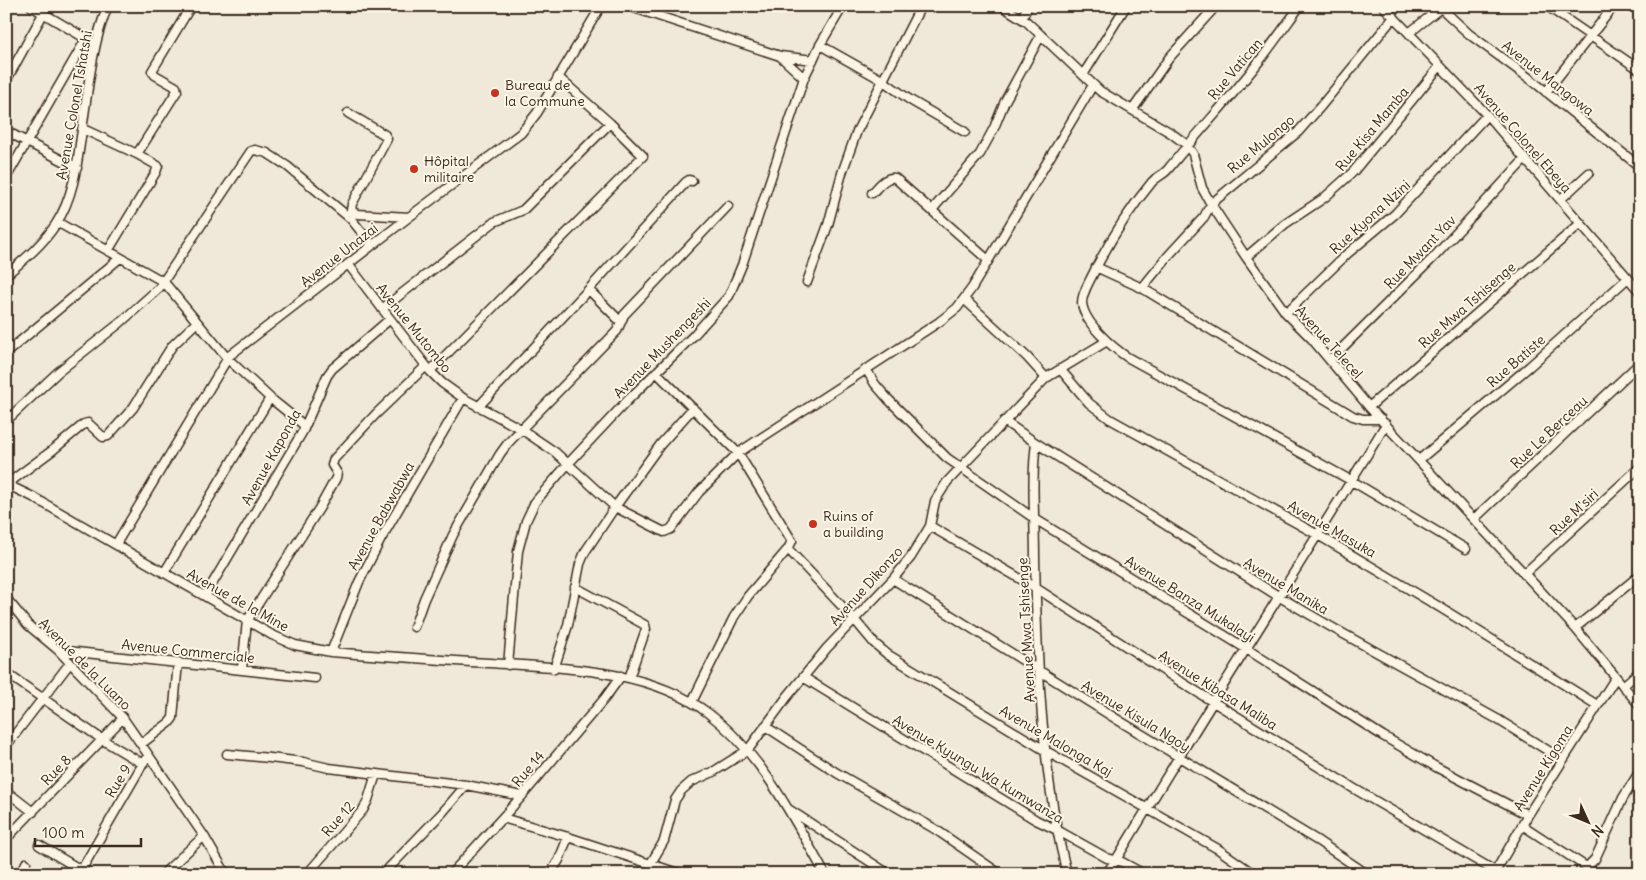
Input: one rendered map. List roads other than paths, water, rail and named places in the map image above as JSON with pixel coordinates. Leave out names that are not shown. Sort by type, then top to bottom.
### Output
[{"type":"street","points":[[31,6],[96,45]]},
{"type":"street","name":"Avenue Colonel Tshatshi","points":[[6,275],[41,245],[57,222],[68,198],[77,168],[96,45],[108,6]]},
{"type":"street","points":[[137,154],[177,91],[176,87],[155,75],[152,71],[191,6]]},
{"type":"street","name":"Avenue Unazai","points":[[116,544],[227,358],[372,245],[521,133],[532,120],[602,6]]},
{"type":"street","points":[[628,6],[639,8],[780,56],[813,60]]},
{"type":"street","name":"Avenue Mushengeshi","points":[[508,665],[514,586],[523,529],[535,502],[567,465],[693,336],[729,296],[742,265],[804,78],[820,45],[843,6]]},
{"type":"street","points":[[807,282],[828,225],[856,131],[921,6]]},
{"type":"street","points":[[1002,6],[1022,18],[1093,85],[1171,133],[1187,145]]},
{"type":"street","points":[[1022,18],[1028,6]]},
{"type":"street","points":[[1083,75],[1126,6]]},
{"type":"street","points":[[1133,109],[1169,58],[1216,6]]},
{"type":"street","name":"Rue Vatican","points":[[1106,341],[1092,322],[1083,305],[1083,295],[1096,267],[1119,229],[1149,186],[1158,176],[1169,169],[1187,145],[1257,64],[1300,6]]},
{"type":"street","name":"Avenue Colonel Ebeya","points":[[1383,6],[1487,115],[1640,292]]},
{"type":"street","points":[[1547,6],[1640,70]]},
{"type":"street","points":[[1546,92],[1614,6]]},
{"type":"street","points":[[1409,33],[1442,7]]},
{"type":"street","name":"Avenue Mangowa","points":[[1442,7],[1469,34],[1640,167]]},
{"type":"street","points":[[6,80],[43,14]]},
{"type":"street","name":"Rue Mulongo","points":[[1142,288],[1204,216],[1211,204],[1298,132],[1394,17]]},
{"type":"street","points":[[932,210],[980,154],[994,128],[1005,101],[1041,35]]},
{"type":"street","points":[[6,178],[86,39]]},
{"type":"street","points":[[820,45],[882,80],[910,100],[965,132]]},
{"type":"street","points":[[780,56],[804,78]]},
{"type":"street","name":"Rue Kisa Mamba","points":[[1246,257],[1285,224],[1324,198],[1353,172],[1440,66]]},
{"type":"street","points":[[242,669],[247,621],[320,507],[336,478],[337,473],[332,465],[334,460],[376,414],[428,369],[643,156],[610,123],[558,77]]},
{"type":"street","points":[[738,453],[939,322],[964,299],[1093,85]]},
{"type":"street","points":[[348,113],[385,135],[387,139],[352,204],[351,210],[357,214],[409,217]]},
{"type":"street","name":"Rue Kyona Nzini","points":[[1286,313],[1347,254],[1395,214],[1487,115]]},
{"type":"street","points":[[382,309],[494,222],[523,210],[610,123]]},
{"type":"street","points":[[82,129],[157,165],[157,169],[108,251]]},
{"type":"street","points":[[6,131],[77,168]]},
{"type":"street","name":"Avenue Telecel","points":[[1187,145],[1193,154],[1202,188],[1211,204],[1286,313],[1330,360],[1383,422],[1575,628],[1640,706]]},
{"type":"street","points":[[6,421],[58,372],[154,294],[164,282],[248,153],[253,150],[267,153],[288,166],[351,219],[372,245]]},
{"type":"street","name":"Rue Mwant Yav","points":[[1330,360],[1434,257],[1525,158]]},
{"type":"street","points":[[1560,199],[1588,173]]},
{"type":"street","points":[[872,193],[886,179],[890,177],[895,178],[988,260]]},
{"type":"street","points":[[478,407],[589,290],[686,182],[692,181]]},
{"type":"street","points":[[414,627],[430,584],[453,535],[500,454],[521,429],[617,331],[623,317],[728,206]]},
{"type":"street","points":[[57,222],[164,282],[227,358],[270,398],[305,426]]},
{"type":"street","name":"Rue Mwa Tshisenge","points":[[1369,406],[1581,223]]},
{"type":"street","points":[[6,353],[120,258]]},
{"type":"street","name":"Avenue Mutombo","points":[[348,264],[428,369],[442,383],[478,407],[521,429],[555,452],[614,507],[661,531],[668,531],[700,492],[738,453]]},
{"type":"street","points":[[1096,267],[1142,288],[1353,416],[1383,422],[1352,481],[1245,648],[1106,874]]},
{"type":"street","name":"Rue Batiste","points":[[1419,460],[1530,366],[1628,278]]},
{"type":"street","points":[[589,290],[622,322]]},
{"type":"street","points":[[964,299],[1027,357],[1046,378]]},
{"type":"street","name":"Avenue Kaponda","points":[[206,596],[305,426],[329,372],[390,319]]},
{"type":"street","points":[[7,484],[84,424],[88,423],[103,437],[108,436],[133,408],[172,346],[197,322]]},
{"type":"street","points":[[1106,341],[1127,357],[1352,481],[1466,549]]},
{"type":"street","name":"Avenue Dikonzo","points":[[748,750],[827,648],[893,579],[911,557],[930,526],[933,505],[937,496],[960,468],[1046,378],[1106,341]]},
{"type":"street","name":"Rue Le Berceau","points":[[1474,519],[1640,364]]},
{"type":"street","name":"Avenue Banza Mukalayi","points":[[866,369],[875,384],[947,458],[1035,519],[1245,648],[1390,741],[1436,768],[1528,815]]},
{"type":"street","name":"Avenue Masuka","points":[[1060,370],[1089,403],[1104,415],[1318,535],[1441,608],[1597,705]]},
{"type":"street","points":[[656,372],[738,453],[791,539],[792,544],[748,596],[734,617],[692,702]]},
{"type":"street","points":[[164,573],[270,398]]},
{"type":"street","name":"Avenue Babwabwa","points":[[331,652],[359,582],[381,539],[463,398]]},
{"type":"street","points":[[554,669],[568,625],[575,587],[585,552],[614,507],[660,445],[693,408]]},
{"type":"street","name":"Avenue Manika","points":[[1004,421],[1278,596],[1497,719],[1563,760]]},
{"type":"street","name":"Avenue Mwa Tshisenge","points":[[1036,443],[1032,482],[1035,519],[1039,672],[1046,750],[1057,830],[1067,874]]},
{"type":"street","name":"Rue M'siri","points":[[1524,574],[1640,467]]},
{"type":"street","name":"Avenue de la Mine","points":[[7,484],[116,544],[247,621],[290,643],[310,649],[331,652],[508,665],[625,677],[674,693],[692,702],[718,721],[748,750],[774,784],[825,874]]},
{"type":"street","name":"Avenue Kibasa Maliba","points":[[930,526],[1036,588],[1212,702],[1495,872]]},
{"type":"street","name":"Avenue Malonga Kaj","points":[[788,549],[874,643],[887,654],[1046,750],[1218,849],[1254,874]]},
{"type":"street","points":[[1575,628],[1640,575]]},
{"type":"street","name":"Avenue Kisula Ngoy","points":[[893,579],[1039,672],[1325,845],[1367,874]]},
{"type":"street","name":"Rue 14","points":[[451,874],[503,818],[625,677],[646,629],[642,622],[575,587]]},
{"type":"street","name":"Avenue de la Luano","points":[[7,602],[28,625],[58,650],[123,718],[204,836],[226,874]]},
{"type":"street","name":"Avenue Commerciale","points":[[58,650],[315,678]]},
{"type":"street","points":[[141,744],[172,720],[178,662]]},
{"type":"street","points":[[6,746],[70,663]]},
{"type":"street","points":[[1623,686],[1640,671]]},
{"type":"street","points":[[6,673],[103,740],[143,764]]},
{"type":"street","name":"Avenue Kyungu Wa Kumwanza","points":[[803,677],[1015,808],[1102,855],[1144,874]]},
{"type":"street","name":"Avenue Kigoma","points":[[1495,872],[1528,815],[1616,677]]},
{"type":"street","name":"Rue 8","points":[[6,839],[123,718]]},
{"type":"street","points":[[765,726],[837,773],[935,829],[1000,874]]},
{"type":"street","points":[[651,863],[664,841],[675,800],[681,791],[691,782],[713,772],[748,750]]},
{"type":"street","name":"Rue 9","points":[[80,872],[143,764],[147,753]]},
{"type":"street","points":[[227,754],[295,761],[329,768],[466,785],[522,796]]},
{"type":"street","points":[[1522,825],[1585,866],[1590,866],[1623,798],[1640,771]]},
{"type":"street","name":"Rue 12","points":[[307,874],[366,806],[376,774]]},
{"type":"street","points":[[383,874],[442,813],[466,785]]},
{"type":"street","points":[[6,792],[32,812]]},
{"type":"street","points":[[788,809],[889,874]]},
{"type":"street","points":[[503,818],[681,874]]},
{"type":"street","points":[[163,874],[204,836]]},
{"type":"street","points":[[550,874],[559,860],[568,837]]},
{"type":"street","points":[[39,845],[80,872]]},
{"type":"street","points":[[21,874],[26,863]]},
{"type":"place","name":"Bureau de la Commune","points":[[495,93]]},
{"type":"place","name":"Hôpital militaire","points":[[414,169]]},
{"type":"place","name":"Ruins of a building","points":[[813,524]]}]
